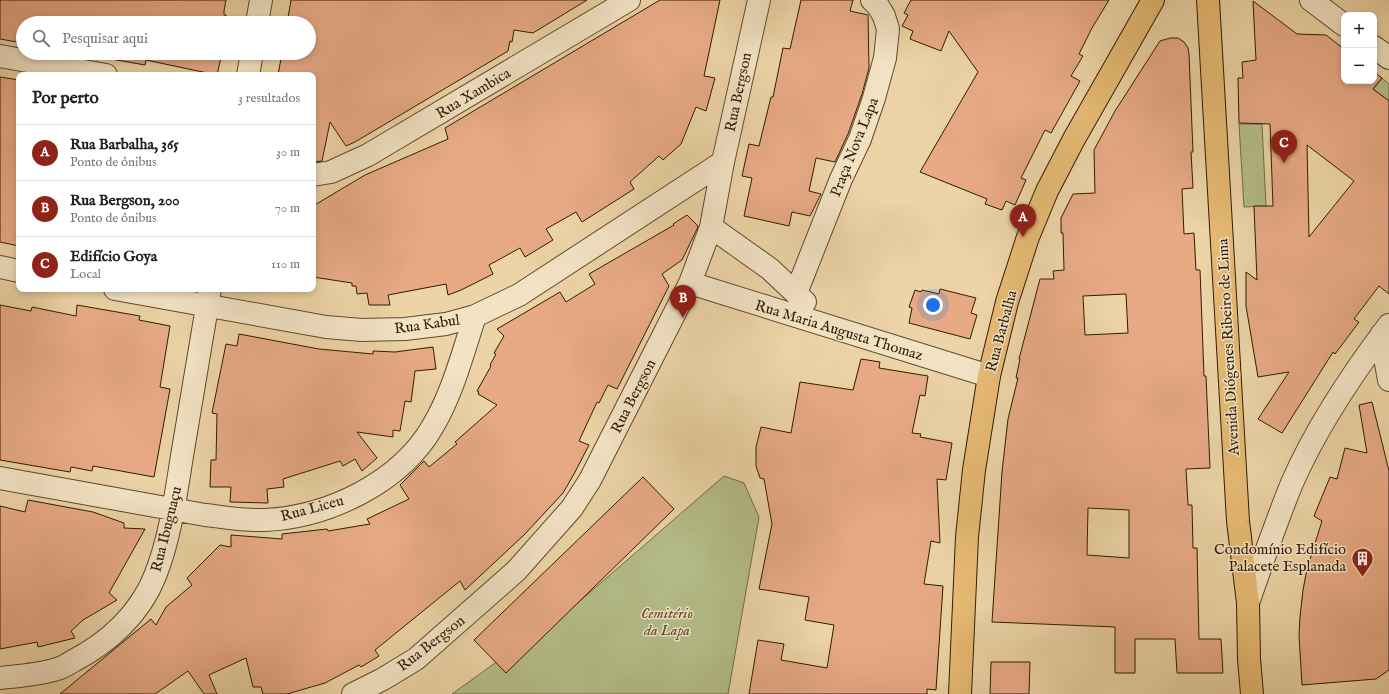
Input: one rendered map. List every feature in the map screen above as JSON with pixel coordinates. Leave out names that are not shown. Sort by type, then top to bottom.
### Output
[{"type":"main road","name":"Avenida Diógenes Ribeiro de Lima","points":[[1208,0],[1238,521],[1248,603],[1249,659],[1252,694]]},
{"type":"main road","name":"Rua Barbalha","points":[[960,694],[967,537],[974,470],[989,376],[1007,302],[1028,237],[1047,191],[1150,1]]},
{"type":"street","points":[[258,16],[261,0]]},
{"type":"street","name":"Rua Xambica","points":[[316,174],[331,172],[368,155],[629,0]]},
{"type":"street","name":"Rua Bergson","points":[[353,694],[383,679],[416,659],[516,571],[572,508],[590,480],[690,283],[711,228],[723,162],[759,0]]},
{"type":"street","name":"Praça Nova Lapa","points":[[796,293],[841,179],[860,139],[874,98],[883,64],[888,29],[884,16],[872,0]]},
{"type":"street","points":[[1311,0],[1341,23]]},
{"type":"street","points":[[1375,48],[1389,58]]},
{"type":"street","points":[[0,56],[16,59]]},
{"type":"street","points":[[22,60],[89,72]]},
{"type":"street","points":[[249,72],[251,60]]},
{"type":"street","name":"Rua Kabul","points":[[146,292],[209,298],[326,327],[362,330],[405,329],[446,324],[475,316],[519,294],[723,162]]},
{"type":"street","points":[[711,228],[770,269],[830,327]]},
{"type":"street","points":[[0,267],[16,270]]},
{"type":"street","name":"Rua Maria Augusta Thomaz","points":[[690,283],[989,376]]},
{"type":"street","name":"Rua Ibuguaçu","points":[[0,678],[29,676],[58,669],[80,658],[102,644],[128,620],[146,595],[155,577],[163,552],[173,508],[209,298]]},
{"type":"street","name":"Rua Liceu","points":[[0,478],[173,508],[205,515],[236,519],[265,520],[294,516],[320,509],[350,498],[371,488],[393,472],[408,458],[432,427],[441,411],[475,316]]},
{"type":"street","points":[[1248,603],[1278,520],[1302,463],[1345,386],[1385,330]]},
{"type":"street","points":[[1385,330],[1389,380]]},
{"type":"green space","points":[[1382,78],[1389,84],[1389,101],[1373,89]]},
{"type":"green space","points":[[1239,124],[1262,124],[1266,206],[1244,207]]},
{"type":"green space","name":"Cemitério da Lapa","points":[[724,476],[744,483],[759,517],[728,694],[452,694],[573,607]]},
{"type":"building","points":[[0,0],[226,0],[224,11],[224,15],[226,16],[16,16],[16,42],[0,39]]},
{"type":"building","points":[[291,0],[587,0],[533,33],[514,30],[512,42],[510,41],[508,51],[355,142],[346,146],[330,122],[322,161],[316,162],[316,72],[279,72],[281,60],[316,60],[316,16],[288,16]]},
{"type":"building","points":[[660,0],[720,0],[704,76],[715,78],[706,111],[696,107],[681,144],[663,160],[659,156],[630,182],[634,189],[582,222],[576,212],[546,229],[553,240],[525,257],[520,248],[489,265],[493,274],[448,295],[446,284],[388,295],[390,305],[369,305],[367,293],[357,294],[356,286],[352,286],[352,283],[316,277],[316,204],[365,175],[448,139],[445,128]]},
{"type":"building","points":[[801,0],[853,0],[850,11],[868,15],[869,68],[862,94],[848,134],[835,162],[816,158],[809,191],[821,194],[810,216],[792,212],[789,226],[744,216],[752,178],[742,176],[749,144],[759,146],[771,97],[773,97],[783,48],[790,49]]},
{"type":"building","points":[[911,0],[1109,0],[1092,28],[1079,54],[1083,56],[1071,76],[1080,81],[1051,133],[1045,130],[1021,178],[1026,180],[1015,205],[1006,201],[1002,210],[985,204],[987,199],[920,172],[978,72],[949,31],[941,51],[910,39],[913,31],[902,26],[908,15],[904,13]]},
{"type":"building","points":[[1253,1],[1297,34],[1326,35],[1341,47],[1341,84],[1377,84],[1377,74],[1382,78],[1373,89],[1389,101],[1389,294],[1379,286],[1354,319],[1359,322],[1335,354],[1333,352],[1282,433],[1258,419],[1289,372],[1258,377],[1246,306],[1246,272],[1257,280],[1254,206],[1273,206],[1270,124],[1239,123],[1238,78],[1243,78],[1242,62],[1256,60]],"holes":[[[1307,145],[1354,181],[1309,237]]]},
{"type":"building","points":[[1170,38],[1178,38],[1184,42],[1188,48],[1189,54],[1193,188],[1182,189],[1184,234],[1194,233],[1196,270],[1200,270],[1204,376],[1206,376],[1210,468],[1186,469],[1188,505],[1192,505],[1193,548],[1197,548],[1199,639],[1221,639],[1223,673],[1177,673],[1175,639],[1135,639],[1135,673],[1115,673],[1115,627],[992,622],[1002,472],[1008,419],[1018,378],[1016,378],[1019,359],[1040,279],[1054,279],[1053,271],[1064,270],[1061,218],[1073,194],[1095,193],[1094,150],[1115,111],[1160,41]],"holes":[[[1126,294],[1128,333],[1085,335],[1083,296]],[[1088,508],[1129,510],[1129,558],[1087,555]]]},
{"type":"building","points":[[117,60],[146,60],[145,65]]},
{"type":"building","points":[[146,60],[220,60],[218,72],[203,72]]},
{"type":"building","points":[[0,77],[16,80],[16,245],[0,242]]},
{"type":"building","points":[[687,215],[698,226],[697,229],[682,260],[662,274],[669,286],[617,389],[608,385],[599,403],[597,402],[579,441],[589,445],[563,493],[524,535],[465,590],[460,581],[375,650],[379,656],[361,667],[359,665],[325,683],[287,694],[263,694],[261,687],[253,687],[246,658],[209,675],[217,694],[204,694],[188,671],[155,694],[60,694],[151,619],[156,625],[166,607],[192,585],[187,578],[220,545],[231,547],[231,535],[282,539],[282,534],[327,529],[328,531],[370,524],[367,519],[409,499],[400,485],[424,461],[429,467],[457,444],[455,442],[497,405],[478,394],[479,392],[477,391],[491,366],[490,365],[496,354],[494,353],[504,336],[497,329],[560,292],[566,302],[595,284],[589,274],[674,225],[673,224]]},
{"type":"building","points":[[940,289],[976,298],[971,313],[977,315],[970,339],[909,323],[912,308],[909,307],[915,290],[939,294]]},
{"type":"building","points":[[0,305],[31,311],[32,307],[76,316],[77,305],[140,316],[139,320],[170,326],[160,387],[170,389],[154,477],[93,466],[92,471],[71,467],[70,472],[0,460]]},
{"type":"building","points":[[239,334],[319,349],[373,354],[373,351],[395,352],[433,347],[436,369],[415,371],[411,402],[405,401],[400,431],[393,430],[393,437],[357,432],[377,458],[362,471],[355,459],[343,466],[340,461],[283,479],[284,487],[267,489],[268,503],[230,502],[231,487],[210,487],[211,460],[216,460],[217,414],[212,413],[226,344],[237,346]]},
{"type":"building","points":[[861,359],[880,362],[879,368],[928,376],[925,396],[920,395],[912,433],[921,434],[920,437],[952,443],[946,480],[937,479],[940,543],[931,541],[924,584],[943,586],[936,690],[927,689],[927,694],[749,694],[758,640],[784,644],[781,660],[827,668],[834,625],[805,620],[809,597],[759,589],[772,524],[764,479],[760,478],[756,466],[756,447],[761,427],[791,433],[800,382],[853,390]]},
{"type":"building","points":[[1372,402],[1389,471],[1389,670],[1376,679],[1302,685],[1299,635],[1303,590],[1307,569],[1322,521],[1314,516],[1330,477],[1337,479],[1345,448],[1367,453],[1359,405]]},
{"type":"building","points":[[643,477],[674,509],[506,673],[474,640]]},
{"type":"building","points":[[28,500],[93,512],[124,523],[124,528],[145,529],[109,593],[117,600],[83,620],[71,631],[75,638],[38,647],[37,642],[0,649],[0,506],[25,512]]},
{"type":"building","points":[[991,662],[1030,662],[1029,694],[990,694]]},
{"type":"place","name":"Edifício Goya","points":[[1284,163]]},
{"type":"place","name":"Rua Barbalha, 365","points":[[1023,237]]},
{"type":"place","name":"Rua Bergson, 200","points":[[683,318]]},
{"type":"place","name":"Condomínio Edifício Palacete Esplanada","points":[[1362,578]]}]
